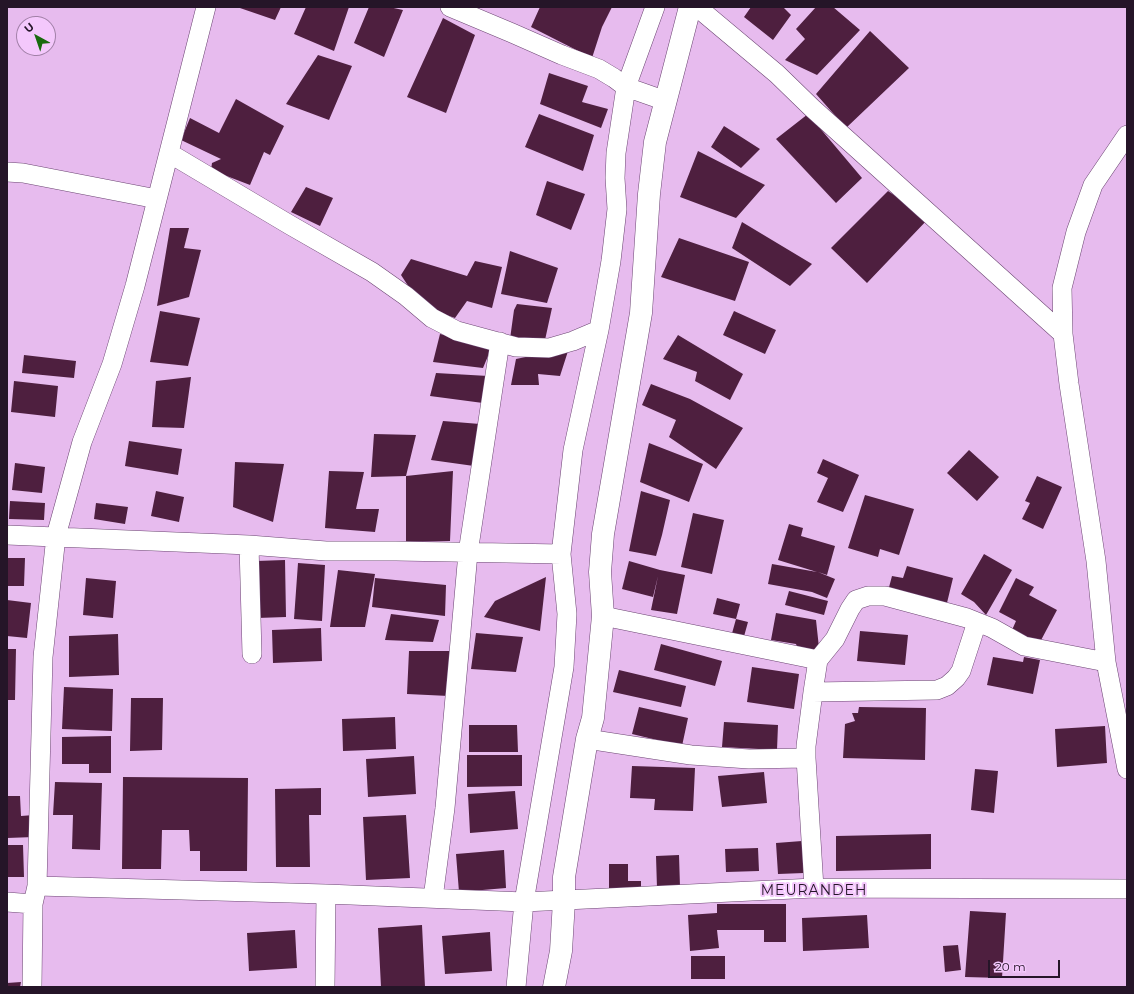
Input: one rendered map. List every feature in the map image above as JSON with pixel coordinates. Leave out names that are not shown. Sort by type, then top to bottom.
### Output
[{"type":"street","points":[[32,987],[43,658],[56,536],[82,442],[112,364],[135,286],[206,7]]},
{"type":"street","points":[[450,7],[512,32],[562,55],[599,69],[628,88],[658,98]]},
{"type":"street","points":[[516,987],[564,667],[567,614],[561,554],[573,450],[599,330],[612,261],[617,209],[615,178],[616,153],[628,88],[655,7]]},
{"type":"street","points":[[554,987],[561,951],[560,901],[587,739],[593,718],[603,616],[600,572],[603,534],[641,313],[649,194],[658,98],[690,7]]},
{"type":"street","points":[[697,7],[777,74],[818,113],[1063,334]]},
{"type":"street","points":[[1127,135],[1093,185],[1076,232],[1062,288],[1063,334],[1069,384],[1096,561],[1106,662],[1127,769]]},
{"type":"street","points":[[168,153],[372,272],[406,296],[432,318],[457,331],[516,347],[548,348],[573,341],[599,330]]},
{"type":"street","points":[[7,172],[31,175],[157,199]]},
{"type":"street","points":[[433,898],[445,808],[468,553],[500,342]]},
{"type":"street","points":[[7,535],[249,545],[326,552],[396,551],[561,554]]},
{"type":"street","points":[[249,545],[252,654]]},
{"type":"street","points":[[814,888],[806,758],[806,746],[813,692],[818,660],[835,639],[856,600],[868,596],[885,596],[967,618],[992,628],[1024,646],[1106,662]]},
{"type":"street","points":[[603,616],[818,660]]},
{"type":"street","points":[[813,692],[937,690],[947,686],[961,671],[977,622]]},
{"type":"street","points":[[587,739],[691,755],[749,759],[806,758]]},
{"type":"street","points":[[7,902],[35,895],[326,894],[529,902],[814,888],[1127,889]]},
{"type":"street","points":[[325,987],[326,894]]},
{"type":"building","points":[[237,7],[281,7],[275,20]]},
{"type":"building","points":[[306,7],[349,7],[334,51],[294,34]]},
{"type":"building","points":[[369,7],[389,7],[403,10],[384,57],[354,43]]},
{"type":"building","points":[[540,7],[612,7],[602,27],[592,58],[531,27]]},
{"type":"building","points":[[751,7],[783,7],[791,15],[773,40],[744,17]]},
{"type":"building","points":[[816,7],[833,7],[860,30],[817,75],[785,60],[805,39],[796,29]]},
{"type":"building","points":[[443,18],[475,35],[446,113],[407,97]]},
{"type":"building","points":[[870,31],[909,68],[846,128],[816,94]]},
{"type":"building","points":[[318,55],[352,66],[329,120],[286,104]]},
{"type":"building","points":[[549,73],[588,86],[582,102],[608,109],[601,128],[540,104]]},
{"type":"building","points":[[236,99],[284,126],[270,155],[264,152],[250,185],[211,170],[212,163],[221,159],[181,140],[190,118],[219,133]]},
{"type":"building","points":[[539,114],[594,135],[583,171],[525,147]]},
{"type":"building","points":[[808,114],[862,178],[836,203],[776,139]]},
{"type":"building","points":[[724,126],[760,149],[741,168],[711,147]]},
{"type":"building","points":[[698,151],[765,185],[736,218],[680,197]]},
{"type":"building","points":[[547,181],[585,194],[571,230],[536,215]]},
{"type":"building","points":[[306,187],[333,198],[320,226],[291,212]]},
{"type":"building","points":[[888,191],[929,218],[867,283],[831,248]]},
{"type":"building","points":[[742,222],[812,264],[790,286],[732,248]]},
{"type":"building","points":[[170,228],[189,228],[184,248],[201,250],[189,297],[157,306]]},
{"type":"building","points":[[679,238],[749,262],[735,301],[661,277]]},
{"type":"building","points":[[510,251],[558,268],[547,303],[501,294]]},
{"type":"building","points":[[411,259],[467,276],[475,261],[502,267],[492,308],[467,301],[455,318],[422,307],[401,275]]},
{"type":"building","points":[[517,304],[552,308],[545,340],[510,339],[514,310]]},
{"type":"building","points":[[160,311],[200,318],[188,366],[150,362]]},
{"type":"building","points":[[734,311],[776,330],[765,354],[723,335]]},
{"type":"building","points":[[440,334],[493,344],[483,368],[433,362]]},
{"type":"building","points":[[678,335],[743,374],[730,400],[695,381],[697,372],[663,359]]},
{"type":"building","points":[[569,348],[560,376],[538,374],[539,385],[511,385],[516,359]]},
{"type":"building","points":[[24,355],[76,361],[74,378],[22,373]]},
{"type":"building","points":[[436,373],[488,376],[483,403],[430,396]]},
{"type":"building","points":[[191,377],[184,428],[152,427],[156,381]]},
{"type":"building","points":[[14,381],[58,386],[55,417],[11,412]]},
{"type":"building","points":[[651,384],[690,399],[743,428],[716,469],[669,437],[676,420],[642,405]]},
{"type":"building","points":[[443,421],[480,424],[474,466],[431,460]]},
{"type":"building","points":[[374,434],[416,435],[406,476],[371,477]]},
{"type":"building","points":[[129,441],[182,449],[178,475],[125,466]]},
{"type":"building","points":[[649,443],[703,464],[689,502],[640,482]]},
{"type":"building","points":[[969,450],[999,477],[977,501],[947,473]]},
{"type":"building","points":[[823,459],[859,475],[843,512],[817,502],[828,478],[817,473]]},
{"type":"building","points":[[235,462],[284,464],[273,522],[233,507]]},
{"type":"building","points":[[15,463],[45,467],[42,493],[12,490]]},
{"type":"building","points":[[329,471],[364,472],[356,509],[379,509],[375,532],[325,528]]},
{"type":"building","points":[[453,471],[450,541],[406,542],[406,476]]},
{"type":"building","points":[[1037,476],[1062,487],[1043,529],[1022,519],[1030,503],[1025,501]]},
{"type":"building","points":[[156,491],[184,497],[179,522],[151,516]]},
{"type":"building","points":[[641,491],[670,500],[656,556],[629,551]]},
{"type":"building","points":[[865,495],[914,509],[899,555],[880,549],[878,557],[848,548]]},
{"type":"building","points":[[10,501],[45,503],[44,520],[9,519]]},
{"type":"building","points":[[96,503],[128,507],[125,524],[94,519]]},
{"type":"building","points":[[693,513],[724,520],[712,574],[681,567]]},
{"type":"building","points":[[789,524],[803,528],[801,536],[835,546],[827,575],[818,572],[835,579],[827,598],[812,592],[768,584],[772,564],[817,572],[778,560]]},
{"type":"building","points":[[984,554],[1012,570],[986,615],[974,602],[961,594]]},
{"type":"building","points":[[7,558],[25,558],[24,586],[7,586]]},
{"type":"building","points":[[285,560],[286,617],[257,618],[256,561]]},
{"type":"building","points":[[629,561],[660,570],[685,575],[677,614],[651,610],[658,576],[653,597],[622,589]]},
{"type":"building","points":[[298,563],[325,565],[322,621],[294,619]]},
{"type":"building","points":[[907,566],[953,578],[946,607],[888,591],[892,576],[903,578]]},
{"type":"building","points":[[338,570],[375,574],[365,627],[330,627]]},
{"type":"building","points":[[546,577],[540,631],[484,617],[495,601]]},
{"type":"building","points":[[86,578],[116,581],[113,618],[83,615]]},
{"type":"building","points":[[375,578],[446,585],[445,616],[372,607]]},
{"type":"building","points":[[1016,578],[1034,587],[1029,595],[1057,610],[1039,644],[1012,630],[1016,621],[999,612]]},
{"type":"building","points":[[789,591],[828,601],[824,615],[785,605]]},
{"type":"building","points":[[717,598],[740,604],[736,619],[713,614]]},
{"type":"building","points":[[7,600],[31,603],[27,638],[7,636]]},
{"type":"building","points":[[776,613],[816,620],[820,657],[798,649],[796,644],[771,640]]},
{"type":"building","points":[[391,614],[439,620],[433,642],[385,640]]},
{"type":"building","points":[[736,619],[748,622],[743,640],[731,637]]},
{"type":"building","points":[[321,628],[322,661],[273,663],[272,630]]},
{"type":"building","points":[[860,631],[908,635],[905,665],[857,661]]},
{"type":"building","points":[[476,633],[523,637],[516,672],[471,669]]},
{"type":"building","points":[[118,634],[119,675],[69,677],[69,636]]},
{"type":"building","points":[[661,644],[722,661],[715,686],[654,670]]},
{"type":"building","points":[[7,649],[16,649],[15,700],[7,700]]},
{"type":"building","points":[[409,651],[451,651],[449,696],[407,694]]},
{"type":"building","points":[[993,657],[1023,662],[1024,657],[1040,660],[1033,694],[987,685]]},
{"type":"building","points":[[752,667],[799,674],[794,709],[747,702]]},
{"type":"building","points":[[619,670],[686,686],[681,707],[613,692]]},
{"type":"building","points":[[64,687],[113,689],[112,731],[62,729]]},
{"type":"building","points":[[131,698],[163,698],[162,750],[130,751]]},
{"type":"building","points":[[639,707],[688,718],[682,746],[632,734]]},
{"type":"building","points":[[859,707],[926,708],[925,760],[843,758],[845,724],[855,721],[852,713],[858,713]]},
{"type":"building","points":[[395,717],[396,749],[343,751],[342,719]]},
{"type":"building","points":[[724,722],[778,725],[777,750],[722,747]]},
{"type":"building","points":[[469,725],[517,725],[518,752],[469,752]]},
{"type":"building","points":[[1105,726],[1107,763],[1057,767],[1055,729]]},
{"type":"building","points":[[111,736],[111,773],[89,773],[89,764],[62,764],[62,737]]},
{"type":"building","points":[[467,755],[522,755],[522,786],[467,787]]},
{"type":"building","points":[[414,756],[416,794],[368,797],[366,759]]},
{"type":"building","points":[[632,766],[695,768],[693,811],[654,810],[655,799],[630,798]]},
{"type":"building","points":[[975,769],[998,771],[994,813],[971,810]]},
{"type":"building","points":[[764,772],[767,803],[722,807],[718,776]]},
{"type":"building","points":[[123,777],[248,778],[247,871],[200,871],[200,851],[190,851],[189,830],[162,830],[161,869],[122,869]]},
{"type":"building","points":[[55,782],[102,783],[100,850],[72,849],[73,815],[53,815]]},
{"type":"building","points":[[321,788],[321,815],[309,815],[310,867],[276,867],[275,789]]},
{"type":"building","points":[[515,791],[518,829],[470,833],[468,794]]},
{"type":"building","points":[[7,796],[20,796],[21,816],[34,815],[34,837],[7,838]]},
{"type":"building","points":[[406,815],[410,878],[366,880],[363,817]]},
{"type":"building","points":[[931,834],[931,869],[836,871],[836,836]]},
{"type":"building","points":[[802,841],[804,873],[778,874],[776,843]]},
{"type":"building","points":[[7,845],[23,845],[24,877],[7,877]]},
{"type":"building","points":[[758,848],[759,871],[726,872],[725,849]]},
{"type":"building","points":[[504,850],[506,888],[459,892],[456,854]]},
{"type":"building","points":[[679,855],[680,887],[657,888],[656,856]]},
{"type":"building","points":[[609,864],[628,864],[628,881],[641,881],[641,896],[609,896]]},
{"type":"building","points":[[717,904],[786,904],[786,942],[764,942],[764,930],[717,930],[719,948],[690,951],[688,915],[717,913]]},
{"type":"building","points":[[970,911],[1006,913],[1002,978],[965,977]]},
{"type":"building","points":[[867,915],[869,948],[803,951],[802,918]]},
{"type":"building","points":[[422,925],[425,987],[381,987],[378,928]]},
{"type":"building","points":[[295,930],[297,968],[249,971],[247,933]]},
{"type":"building","points":[[490,932],[492,971],[445,974],[442,936]]},
{"type":"building","points":[[958,945],[961,970],[945,972],[943,946]]},
{"type":"building","points":[[691,956],[725,956],[725,979],[691,979]]},
{"type":"building","points":[[21,982],[20,987],[7,987],[7,983]]},
{"type":"district","name":"MEURANDEH","points":[[814,891]]}]
